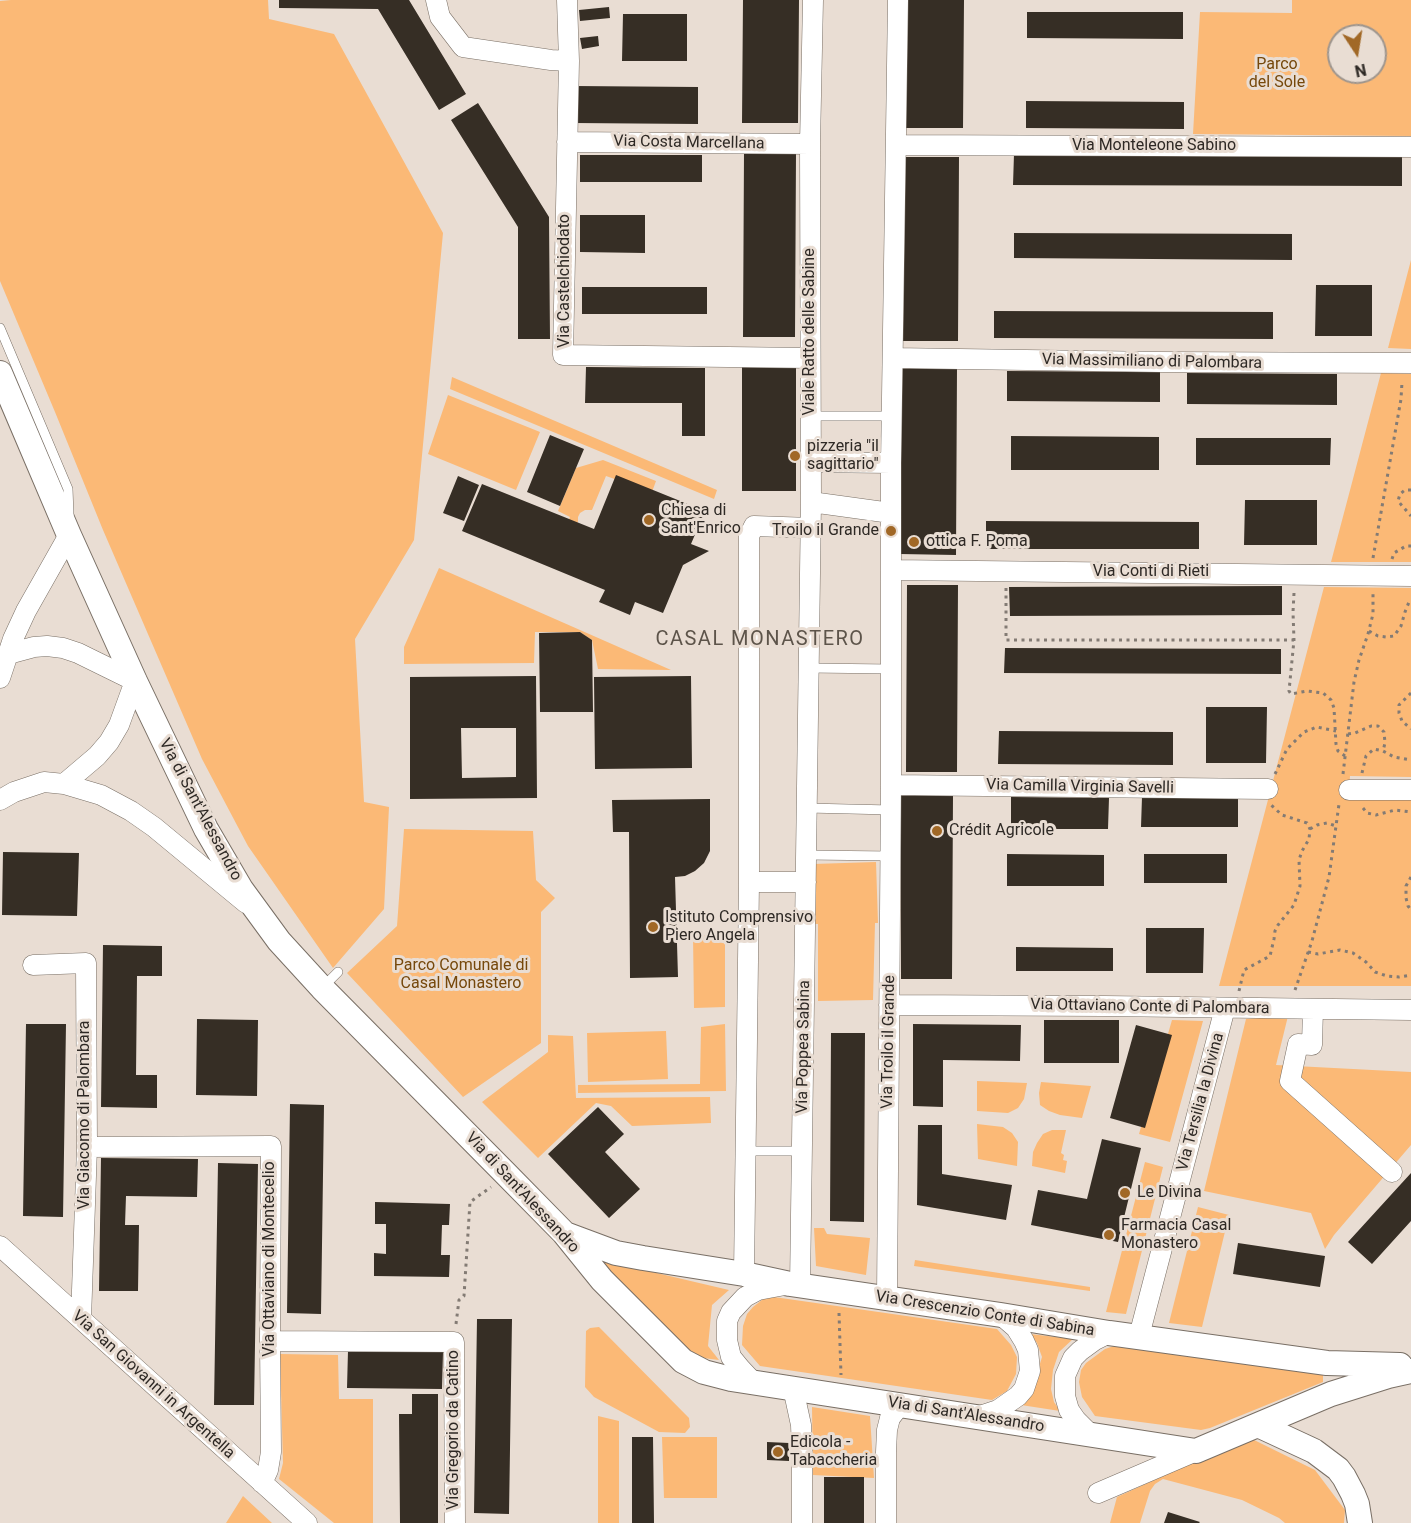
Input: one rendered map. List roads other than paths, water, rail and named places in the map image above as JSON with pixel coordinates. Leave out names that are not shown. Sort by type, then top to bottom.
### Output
[{"type":"street","points":[[436,0],[440,17],[463,47],[569,61]]},
{"type":"street","name":"Via Castelchiodato","points":[[567,0],[569,61],[563,355],[810,358]]},
{"type":"street","name":"Viale Ratto delle Sabine","points":[[807,808],[811,528],[810,144],[813,0]]},
{"type":"street","points":[[891,785],[891,463],[898,0]]},
{"type":"street","name":"Via Costa Marcellana","points":[[567,142],[810,144]]},
{"type":"street","name":"Via Monteleone Sabino","points":[[896,145],[1411,147]]},
{"type":"street","name":"Via Massimiliano di Palombara","points":[[893,358],[1407,363]]},
{"type":"street","name":"Via di Sant'Alessandro","points":[[0,374],[135,681],[206,829],[241,889],[279,941],[330,980],[370,1035],[564,1233],[602,1280],[683,1361],[704,1372],[754,1383],[1196,1451]]},
{"type":"street","points":[[811,462],[891,463]]},
{"type":"street","points":[[811,502],[891,513]]},
{"type":"street","points":[[744,1274],[749,882],[750,536],[754,526],[811,528]]},
{"type":"street","points":[[0,678],[33,596],[69,535]]},
{"type":"street","name":"Via Conti di Rieti","points":[[891,570],[1411,576]]},
{"type":"street","points":[[8,654],[34,647],[63,648],[135,681],[119,725],[110,742],[92,761],[64,784]]},
{"type":"street","points":[[0,800],[14,792],[44,782],[64,784],[101,795],[131,811],[160,831],[259,914]]},
{"type":"street","name":"Via Camilla Virginia Savelli","points":[[891,785],[1268,789]]},
{"type":"street","name":"Via Troilo il Grande","points":[[887,1298],[891,785]]},
{"type":"street","points":[[1344,787],[1411,790]]},
{"type":"street","name":"Via Poppea Sabina","points":[[795,1285],[803,1151],[807,808]]},
{"type":"street","points":[[749,882],[806,882]]},
{"type":"street","name":"Via Giacomo di Palombara","points":[[33,965],[86,963],[87,1147],[81,1319]]},
{"type":"street","name":"Via Ottaviano Conte di Palombara","points":[[889,1005],[1093,1005],[1411,1010]]},
{"type":"street","name":"Via Tersilia la Divina","points":[[1139,1336],[1231,1008]]},
{"type":"street","points":[[1313,1009],[1312,1045],[1298,1044],[1290,1081],[1392,1172]]},
{"type":"street","name":"Via Ottaviano di Montecelio","points":[[87,1147],[271,1146],[271,1452],[268,1470],[262,1483]]},
{"type":"street","name":"Via Crescenzio Conte di Sabina","points":[[564,1233],[616,1253],[744,1274],[795,1285],[1109,1333],[1336,1364],[1411,1365]]},
{"type":"street","name":"Via San Giovanni in Argentella","points":[[0,1246],[307,1523]]},
{"type":"street","points":[[754,1383],[731,1357],[727,1340],[727,1321],[738,1303],[752,1293],[766,1288],[795,1285]]},
{"type":"street","points":[[980,1416],[998,1410],[1018,1396],[1024,1389],[1030,1371],[1028,1350],[1024,1341],[1016,1328],[1000,1315]]},
{"type":"street","points":[[1091,1435],[1069,1410],[1065,1396],[1065,1376],[1073,1358],[1080,1351],[1109,1333]]},
{"type":"street","name":"Via Gregorio da Catino","points":[[270,1341],[454,1342],[455,1523]]},
{"type":"street","points":[[1331,1394],[1337,1381],[1336,1364]]},
{"type":"street","points":[[1098,1493],[1331,1394],[1379,1378],[1411,1371]]},
{"type":"street","points":[[793,1388],[801,1425],[802,1523]]},
{"type":"street","points":[[886,1523],[887,1430],[890,1418],[900,1405]]},
{"type":"street","points":[[1258,1425],[1314,1451],[1338,1469],[1353,1494],[1360,1523]]},
{"type":"lane","points":[[0,328],[68,489],[69,535]]},
{"type":"lane","points":[[810,416],[892,416]]},
{"type":"lane","points":[[809,668],[891,669]]},
{"type":"lane","points":[[807,808],[891,810]]},
{"type":"lane","points":[[807,855],[891,856]]},
{"type":"lane","points":[[745,1151],[803,1151]]},
{"type":"place","name":"pizzeria \"il sagittario\"","points":[[795,456]]},
{"type":"place","name":"Chiesa di Sant'Enrico","points":[[649,520]]},
{"type":"place","name":"Troilo il Grande","points":[[891,531]]},
{"type":"place","name":"ottica F. Poma","points":[[914,542]]},
{"type":"place","name":"Crédit Agricole","points":[[937,831]]},
{"type":"place","name":"Istituto Comprensivo Piero Angela","points":[[653,927]]},
{"type":"place","name":"Le Divina","points":[[1125,1193]]},
{"type":"place","name":"Farmacia Casal Monastero","points":[[1109,1235]]},
{"type":"place","name":"Edicola - Tabaccheria","points":[[778,1452]]},
{"type":"district","name":"CASAL MONASTERO","points":[[760,640]]},
{"type":"park label","name":"Parco del Sole","points":[[1277,74]]},
{"type":"park label","name":"Parco Comunale di Casal Monastero","points":[[461,975]]}]
